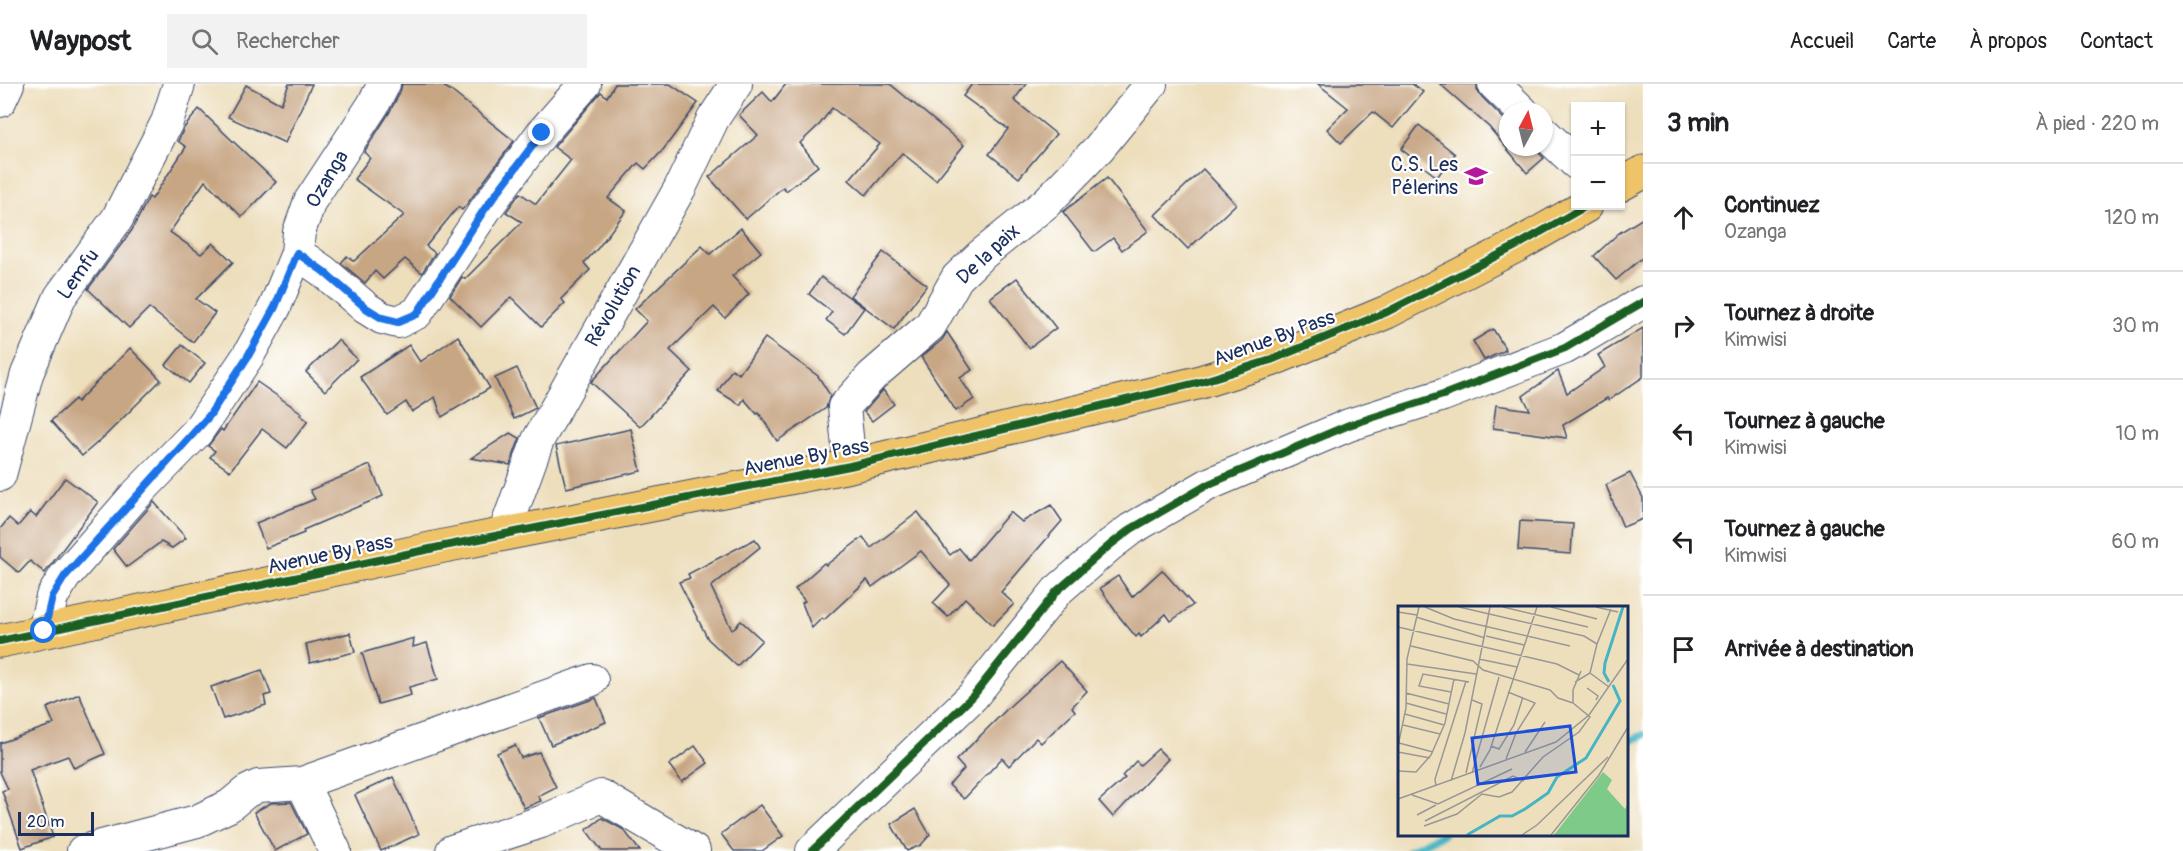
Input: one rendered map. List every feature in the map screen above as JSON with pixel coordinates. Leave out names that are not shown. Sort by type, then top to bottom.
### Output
[{"type":"highway","points":[[1625,182],[1643,172]]},
{"type":"highway","name":"Avenue By Pass","points":[[0,641],[504,534],[850,466],[1197,383],[1270,360],[1387,312],[1518,245],[1579,210]]},
{"type":"street","points":[[0,101],[9,84]]},
{"type":"street","name":"Lemfu","points":[[0,475],[27,374],[60,297],[117,219],[166,122],[179,84]]},
{"type":"street","name":"Ozanga","points":[[44,631],[52,597],[65,576],[209,416],[248,356],[275,307],[297,253],[299,232],[310,201],[374,105],[384,84]]},
{"type":"street","points":[[297,253],[382,318],[398,322],[417,314],[484,210],[542,133],[585,84]]},
{"type":"street","name":"Révolution","points":[[504,534],[538,440],[681,188],[713,119],[736,84]]},
{"type":"street","name":"De la paix","points":[[850,466],[844,407],[872,376],[930,326],[957,278],[980,256],[1047,203],[1099,148],[1151,84]]},
{"type":"street","points":[[1494,84],[1513,102]]},
{"type":"street","points":[[1553,142],[1571,159]]},
{"type":"street","points":[[813,851],[974,696],[1057,591],[1131,529],[1209,484],[1349,425],[1443,395],[1565,348],[1643,302]]},
{"type":"street","points":[[83,851],[198,821],[229,806],[246,792],[258,786],[302,783],[592,680]]},
{"type":"street","points":[[302,783],[335,851]]},
{"type":"street","points":[[452,851],[541,822],[601,796],[694,851]]},
{"type":"building","points":[[289,84],[312,84],[285,143],[228,117],[246,85],[281,104]]},
{"type":"building","points":[[402,84],[440,84],[514,141],[462,210],[458,207],[426,246],[435,253],[422,273],[405,259],[383,279],[375,271],[365,283],[341,263],[347,256],[354,261],[404,215],[354,179],[370,158],[364,152],[389,113]]},
{"type":"building","points":[[615,84],[670,84],[698,103],[663,150],[645,169],[638,163],[608,198],[626,211],[584,263],[590,270],[561,299],[565,303],[541,327],[511,297],[481,327],[450,296],[462,277],[465,279],[522,222],[506,212],[520,193],[536,204],[571,160],[554,147],[601,92],[607,97]]},
{"type":"building","points":[[786,84],[890,84],[964,145],[936,180],[902,153],[866,195],[849,180],[880,144],[832,108],[820,124],[800,143],[818,166],[786,191],[783,187],[746,219],[709,177],[758,135],[739,115],[763,92],[772,102]]},
{"type":"building","points":[[972,84],[1026,84],[1014,100],[1056,134],[1019,178],[989,154],[1008,129],[963,96]]},
{"type":"building","points":[[1318,84],[1412,84],[1423,92],[1393,128],[1373,112],[1341,143],[1327,129],[1348,108]]},
{"type":"building","points":[[1440,84],[1477,84],[1477,90],[1482,97],[1499,114],[1499,139],[1489,127]]},
{"type":"building","points":[[199,109],[276,182],[242,217],[205,181],[170,232],[201,254],[213,243],[233,262],[196,299],[215,313],[193,342],[149,308],[129,328],[88,289],[132,230],[149,197],[152,199],[186,147],[178,141],[184,128]]},
{"type":"building","points":[[1419,125],[1455,154],[1437,177],[1401,149]]},
{"type":"building","points":[[1513,156],[1542,156],[1544,158],[1527,173]]},
{"type":"building","points":[[1203,169],[1236,204],[1188,249],[1155,215]]},
{"type":"building","points":[[1107,178],[1148,231],[1122,250],[1113,238],[1094,252],[1063,212]]},
{"type":"building","points":[[1643,218],[1643,257],[1616,280],[1594,256],[1619,233]]},
{"type":"building","points":[[741,228],[761,252],[732,276],[749,294],[725,318],[714,307],[670,350],[692,371],[640,427],[591,382],[647,321],[635,309],[702,246],[710,254]]},
{"type":"building","points":[[883,252],[927,285],[894,329],[850,296]]},
{"type":"building","points":[[821,277],[864,308],[845,334],[826,320],[832,312],[809,294]]},
{"type":"building","points":[[1017,278],[1056,328],[1029,348],[990,298]]},
{"type":"building","points":[[1643,328],[1643,377],[1609,400],[1607,398],[1563,425],[1567,438],[1493,428],[1496,405],[1530,410],[1523,396],[1558,371],[1567,393],[1605,367],[1598,355]]},
{"type":"building","points":[[1493,329],[1506,350],[1484,360],[1473,341]]},
{"type":"building","points":[[947,332],[972,370],[960,378],[974,399],[956,411],[921,357],[942,340]]},
{"type":"building","points":[[458,336],[490,388],[442,417],[435,397],[412,412],[406,402],[387,415],[360,377],[409,345],[420,362]]},
{"type":"building","points":[[765,338],[818,376],[830,395],[826,408],[777,441],[759,413],[757,414],[744,399],[740,405],[718,391],[732,369],[739,374]]},
{"type":"building","points":[[338,340],[357,359],[325,391],[306,372]]},
{"type":"building","points":[[182,345],[205,363],[189,383],[166,365]]},
{"type":"building","points":[[130,348],[161,380],[82,456],[51,421],[75,399],[77,402]]},
{"type":"building","points":[[517,368],[536,408],[514,419],[495,378]]},
{"type":"building","points":[[257,382],[302,413],[300,415],[308,421],[287,448],[262,429],[230,471],[210,457],[215,451],[208,446],[221,429],[223,431]]},
{"type":"building","points":[[883,390],[894,404],[872,421],[864,412]]},
{"type":"building","points":[[631,429],[641,471],[566,488],[556,446]]},
{"type":"building","points":[[510,433],[520,438],[510,465],[471,458]]},
{"type":"building","points":[[370,465],[383,496],[266,548],[256,523],[315,499],[310,490]]},
{"type":"building","points":[[1630,473],[1643,498],[1643,519],[1623,527],[1606,485]]},
{"type":"building","points":[[65,478],[98,502],[45,573],[30,561],[19,573],[0,557],[0,529],[9,518],[18,526],[30,512],[36,517]]},
{"type":"building","points":[[154,502],[186,538],[172,548],[161,542],[127,567],[113,549]]},
{"type":"building","points":[[1051,505],[1062,521],[1001,592],[1014,604],[993,625],[965,598],[948,617],[933,603],[950,585],[921,551],[872,587],[867,580],[824,620],[822,618],[812,628],[802,603],[805,601],[795,589],[824,563],[826,565],[863,537],[871,548],[918,512],[950,555],[959,548],[969,560],[1010,512],[1022,522]]},
{"type":"building","points":[[1520,521],[1573,524],[1571,554],[1518,550]]},
{"type":"building","points":[[755,539],[760,547],[711,587],[732,630],[741,621],[762,640],[737,666],[708,639],[679,582],[690,578],[688,574]]},
{"type":"building","points":[[1162,570],[1193,605],[1171,621],[1166,614],[1141,637],[1139,634],[1136,637],[1100,588],[1118,576],[1132,597]]},
{"type":"building","points":[[350,633],[355,652],[310,663],[306,644]]},
{"type":"building","points":[[414,638],[413,647],[427,643],[438,679],[409,687],[411,695],[378,704],[362,653]]},
{"type":"building","points":[[1060,661],[1087,691],[1072,707],[1075,711],[1041,743],[1036,738],[1009,766],[1002,758],[964,799],[949,785],[964,769],[956,760],[1012,704]]},
{"type":"building","points":[[262,670],[271,694],[264,696],[266,705],[223,719],[211,687]]},
{"type":"building","points":[[79,694],[105,754],[74,768],[68,756],[30,770],[53,837],[22,848],[2,791],[8,789],[0,772],[0,743],[54,724],[47,708]]},
{"type":"building","points":[[596,698],[606,722],[551,745],[539,718]]},
{"type":"building","points":[[515,745],[521,758],[539,752],[556,787],[538,796],[541,801],[524,808],[497,753]]},
{"type":"building","points":[[695,746],[708,763],[682,782],[669,765]]},
{"type":"building","points":[[1158,749],[1168,759],[1113,817],[1099,801],[1125,778],[1122,776],[1136,761],[1140,765]]},
{"type":"building","points":[[393,777],[419,834],[381,851],[355,795]]},
{"type":"building","points":[[291,802],[307,834],[275,851],[254,812],[271,803]]},
{"type":"building","points":[[760,805],[783,836],[762,851],[734,851],[721,834]]},
{"type":"building","points":[[915,809],[930,835],[921,845],[907,851],[891,824]]},
{"type":"building","points":[[602,818],[624,830],[640,851],[602,851],[586,830]]},
{"type":"waterway","points":[[1628,742],[1643,735]]},
{"type":"waterway","points":[[1409,851],[1439,836]]},
{"type":"cycle path","points":[[0,641],[444,546],[850,466],[1197,383],[1271,360],[1387,312],[1518,245],[1579,210]]},
{"type":"cycle path","points":[[812,851],[973,696],[1057,591],[1131,529],[1209,484],[1349,425],[1443,395],[1565,348],[1643,302]]},
{"type":"place","name":"C.S. Les Pélerins","points":[[1476,176]]},
{"type":"route","points":[[44,631],[52,597],[65,576],[209,416],[248,356],[275,307],[297,253],[382,318],[398,322],[417,314],[484,210],[542,133]]}]
